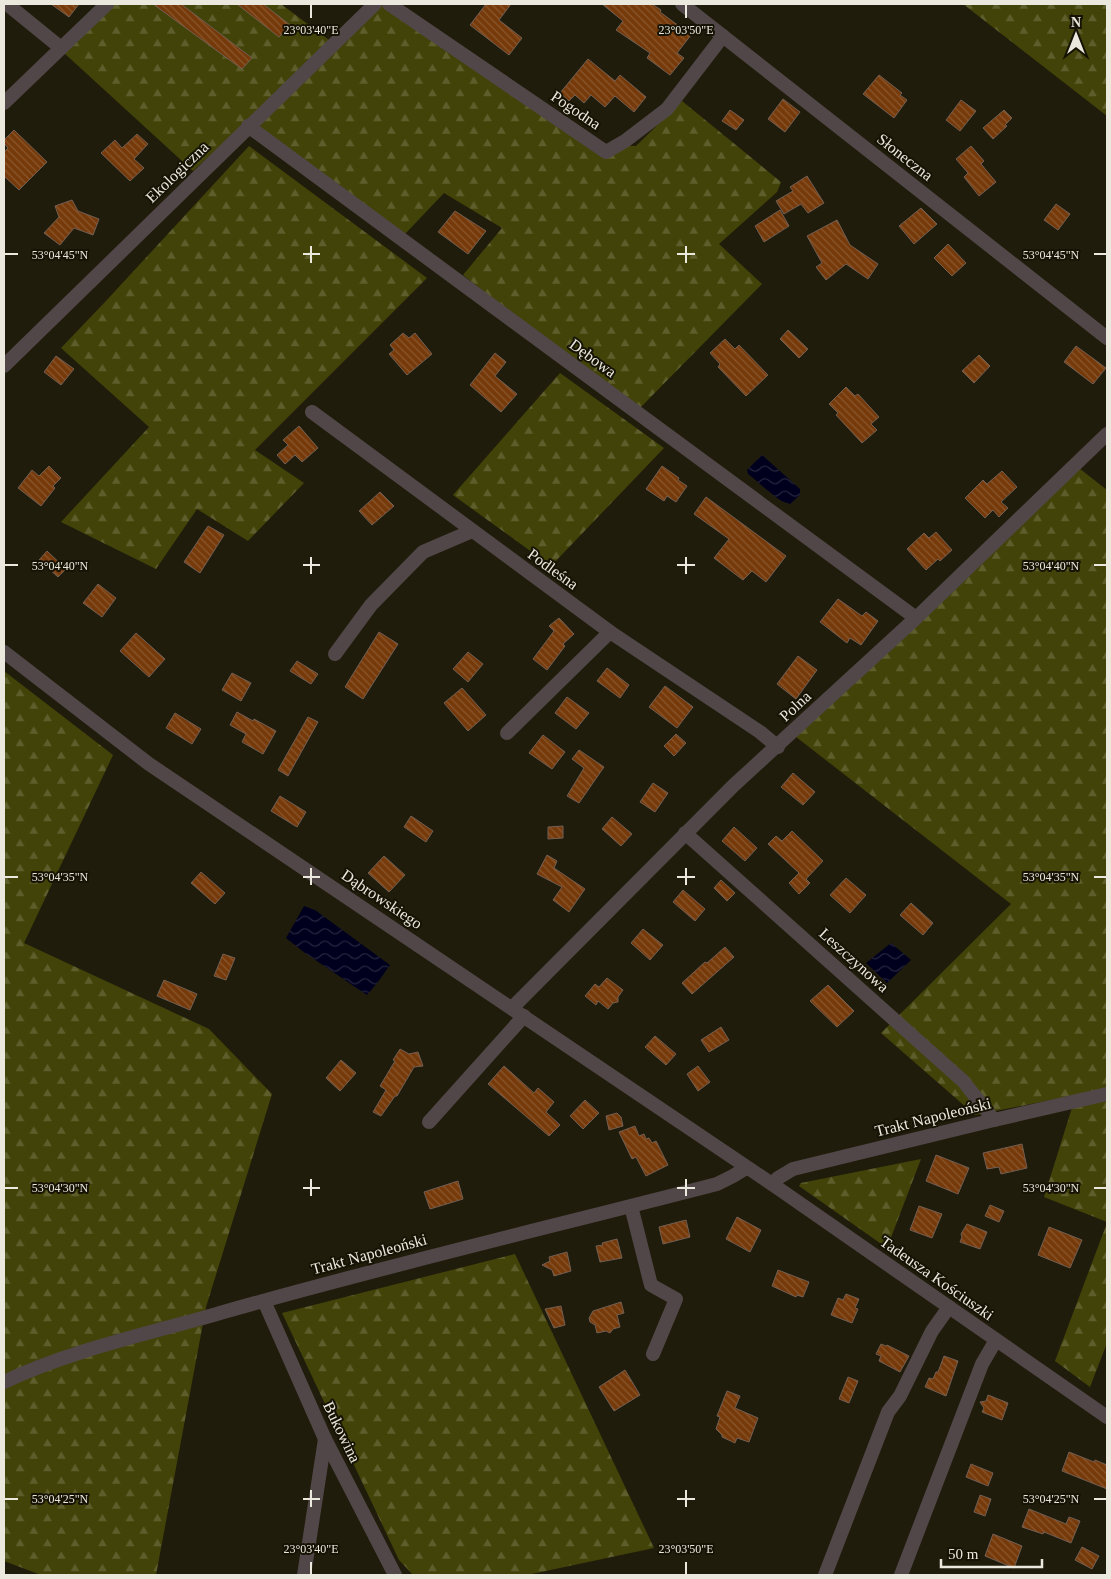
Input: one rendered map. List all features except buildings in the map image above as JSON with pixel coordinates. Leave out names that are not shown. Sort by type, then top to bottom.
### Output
[{"type":"street","points":[[6,4],[61,48]]},
{"type":"street","points":[[4,103],[107,4]]},
{"type":"street","name":"Ekologiczna","points":[[4,366],[375,4]]},
{"type":"street","name":"Pogodna","points":[[389,4],[606,152],[625,141],[666,109],[723,36]]},
{"type":"street","name":"Słoneczna","points":[[682,4],[1107,338]]},
{"type":"street","name":"Dębowa","points":[[248,126],[916,618]]},
{"type":"street","name":"Podleśna","points":[[312,412],[610,632],[760,732],[778,747]]},
{"type":"street","name":"Polna","points":[[512,1008],[733,786],[778,747],[916,618],[1107,434]]},
{"type":"street","points":[[335,654],[371,605],[424,552],[472,531]]},
{"type":"street","points":[[507,733],[610,632]]},
{"type":"street","name":"Dąbrowskiego","points":[[4,652],[149,764],[746,1168]]},
{"type":"street","name":"Leszczynowa","points":[[685,833],[963,1080],[994,1120]]},
{"type":"street","points":[[429,1122],[524,1016]]},
{"type":"street","name":"Trakt Napoleoński","points":[[772,1184],[793,1169],[1107,1094]]},
{"type":"street","name":"Trakt Napoleoński","points":[[4,1382],[58,1359],[264,1301],[419,1259],[717,1184],[746,1168]]},
{"type":"street","name":"Tadeusza Kościuszki","points":[[746,1168],[772,1184],[1107,1417]]},
{"type":"street","points":[[631,1206],[651,1285],[676,1299],[653,1354]]},
{"type":"street","name":"Bukowina","points":[[264,1301],[325,1439],[395,1575]]},
{"type":"street","points":[[825,1575],[888,1412],[900,1396],[932,1330],[948,1307]]},
{"type":"street","points":[[901,1575],[982,1364],[996,1340]]},
{"type":"street","points":[[304,1575],[325,1439]]},
{"type":"green space","points":[[111,4],[281,4],[333,43],[193,171],[63,52]]},
{"type":"green space","points":[[375,4],[389,4],[592,145],[636,146],[682,101],[781,182],[777,192],[719,244],[762,284],[636,412],[463,275],[502,228],[444,193],[405,234],[248,126]]},
{"type":"green space","points":[[963,4],[1107,4],[1107,116]]},
{"type":"green space","points":[[249,146],[427,278],[255,450],[304,483],[248,541],[197,509],[156,569],[61,522],[149,427],[61,348]]},
{"type":"green space","points":[[560,373],[664,448],[551,566],[453,495]]},
{"type":"green space","points":[[1075,465],[1107,490],[1107,1222],[1044,1197],[1076,1095],[975,1115],[881,1033],[1011,904],[791,733]]},
{"type":"green space","points":[[4,671],[113,755],[24,943],[209,1029],[272,1094],[206,1307],[156,1575],[41,1575],[4,1561]]},
{"type":"green space","points":[[921,1159],[887,1248],[799,1186],[801,1183]]},
{"type":"green space","points":[[1107,1223],[1107,1343],[1090,1387],[1055,1361]]},
{"type":"green space","points":[[515,1254],[654,1548],[527,1575],[413,1575],[399,1560],[282,1313]]},
{"type":"water","points":[[762,455],[800,489],[800,495],[790,504],[774,496],[748,474],[747,470]]},
{"type":"water","points":[[304,906],[315,910],[390,965],[367,995],[286,938]]},
{"type":"water","points":[[891,943],[911,960],[887,983],[866,963]]}]
